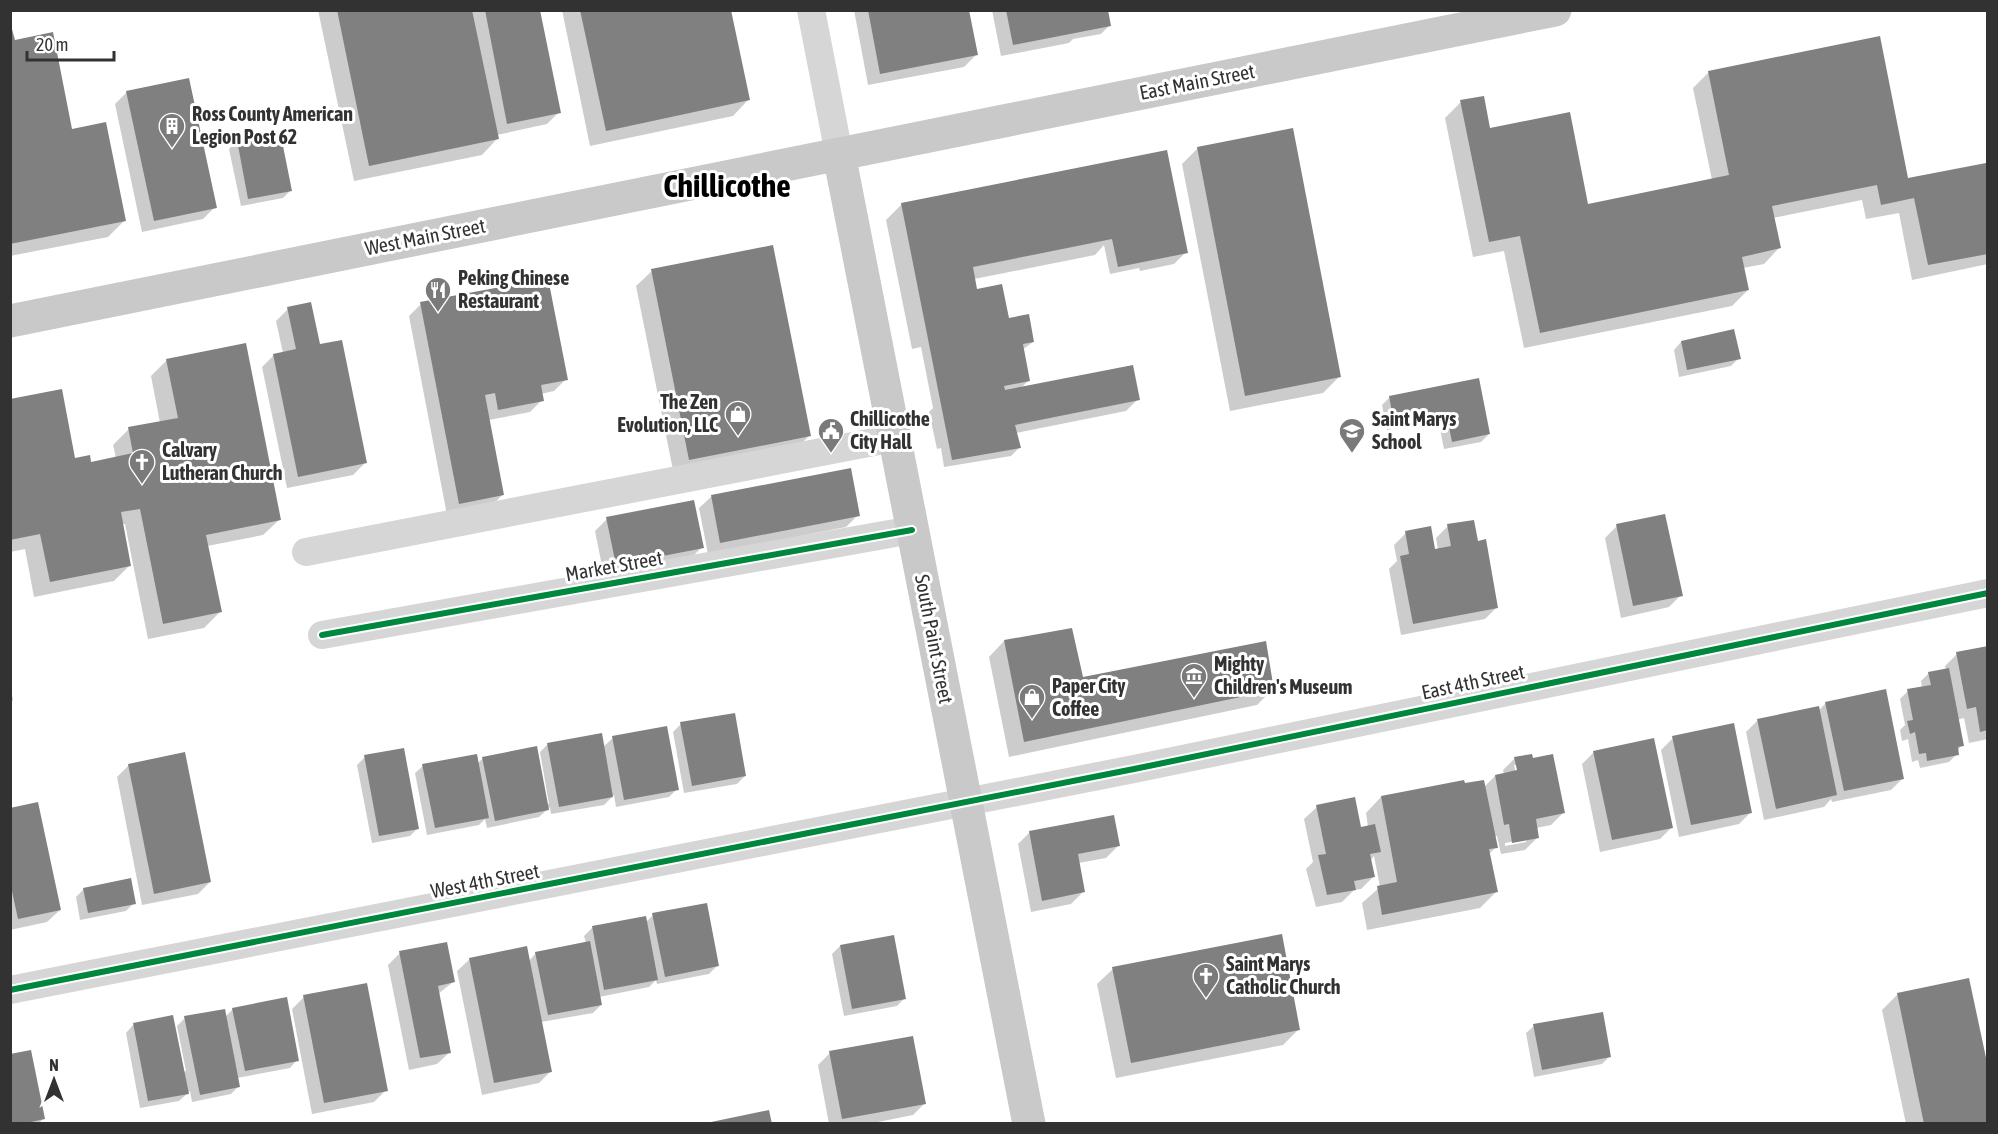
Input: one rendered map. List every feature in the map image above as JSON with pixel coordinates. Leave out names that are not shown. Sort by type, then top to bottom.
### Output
[{"type":"main road","name":"East Main Street","points":[[839,154],[1555,10]]},
{"type":"main road","name":"West Main Street","points":[[10,321],[839,154]]},
{"type":"main road","name":"South Paint Street","points":[[839,154],[1029,1124]]},
{"type":"street","points":[[811,10],[839,154]]},
{"type":"street","points":[[306,552],[894,438]]},
{"type":"street","name":"Market Street","points":[[322,635],[912,530]]},
{"type":"street","name":"East 4th Street","points":[[966,803],[1988,593]]},
{"type":"street","name":"West 4th Street","points":[[10,990],[966,803]]},
{"type":"building","points":[[337,10],[472,10],[499,139],[369,166]]},
{"type":"building","points":[[485,10],[540,10],[561,113],[507,124]]},
{"type":"building","points":[[580,10],[731,10],[750,100],[606,131]]},
{"type":"building","points":[[868,10],[969,10],[978,55],[880,74]]},
{"type":"building","points":[[1006,10],[1108,10],[1111,26],[1013,45]]},
{"type":"building","points":[[10,22],[15,40],[53,32],[72,129],[106,122],[126,221],[10,244]]},
{"type":"building","points":[[1880,36],[1908,178],[1986,163],[1988,254],[1928,265],[1914,198],[1881,205],[1877,185],[1772,206],[1781,248],[1742,257],[1749,290],[1540,333],[1520,236],[1489,242],[1460,100],[1484,96],[1490,128],[1570,112],[1588,204],[1729,175],[1708,71]]},
{"type":"building","name":"Ross County American Legion Post 62","points":[[189,78],[217,208],[154,221],[126,91]]},
{"type":"building","points":[[1293,128],[1341,377],[1245,396],[1197,147]]},
{"type":"building","points":[[280,131],[292,191],[248,199],[237,140]]},
{"type":"building","points":[[1167,150],[1188,253],[1118,267],[1112,239],[973,267],[977,289],[1002,284],[1009,318],[1029,314],[1034,342],[1023,344],[1030,381],[1004,386],[1005,390],[1133,365],[1140,400],[1015,425],[1021,448],[952,460],[901,203]]},
{"type":"building","points":[[773,245],[811,436],[689,460],[651,269]]},
{"type":"building","points":[[548,278],[568,380],[541,385],[544,401],[498,410],[495,393],[485,395],[504,495],[459,504],[420,302]]},
{"type":"building","points":[[311,302],[320,344],[342,340],[367,463],[298,477],[273,354],[296,349],[287,307]]},
{"type":"building","points":[[1734,329],[1741,359],[1687,370],[1681,341]]},
{"type":"building","name":"Calvary Lutheran Church","points":[[246,343],[281,520],[206,535],[222,612],[163,624],[140,509],[121,512],[131,566],[50,582],[40,534],[10,540],[10,399],[62,389],[75,458],[90,455],[91,462],[133,453],[128,427],[178,418],[166,359]]},
{"type":"building","points":[[1479,378],[1490,434],[1452,442],[1446,412],[1394,423],[1389,396]]},
{"type":"building","points":[[851,468],[860,516],[720,543],[711,495]]},
{"type":"building","points":[[694,500],[704,548],[616,565],[606,517]]},
{"type":"building","points":[[1665,514],[1683,596],[1633,606],[1616,524]]},
{"type":"building","points":[[1474,520],[1478,541],[1486,539],[1498,608],[1413,624],[1400,556],[1409,554],[1405,531],[1431,526],[1435,549],[1451,546],[1447,524]]},
{"type":"building","points":[[1072,628],[1083,677],[1266,641],[1274,690],[1024,742],[1004,640]]},
{"type":"building","points":[[1988,646],[1988,730],[1980,732],[1976,707],[1967,709],[1956,652]]},
{"type":"building","points":[[1949,668],[1964,746],[1958,747],[1959,755],[1927,761],[1926,753],[1919,754],[1915,732],[1910,734],[1907,721],[1913,720],[1907,689],[1931,685],[1928,672]]},
{"type":"building","points":[[1886,689],[1904,779],[1844,791],[1825,702]]},
{"type":"building","points":[[1819,706],[1837,795],[1776,809],[1757,719]]},
{"type":"building","points":[[735,713],[746,776],[692,786],[680,722]]},
{"type":"building","points":[[1734,723],[1752,813],[1691,825],[1672,736]]},
{"type":"building","points":[[667,726],[679,790],[624,800],[612,736]]},
{"type":"building","points":[[602,733],[613,797],[559,807],[547,743]]},
{"type":"building","points":[[1654,738],[1673,828],[1612,840],[1593,751]]},
{"type":"building","points":[[537,746],[549,810],[495,821],[482,757]]},
{"type":"building","points":[[404,748],[419,829],[379,836],[364,755]]},
{"type":"building","points":[[185,752],[211,882],[154,894],[128,764]]},
{"type":"building","points":[[477,754],[489,818],[435,828],[422,764]]},
{"type":"building","points":[[1532,754],[1533,758],[1553,754],[1565,813],[1536,819],[1539,838],[1512,843],[1509,824],[1504,825],[1495,775],[1517,770],[1514,757]]},
{"type":"building","points":[[1464,780],[1465,783],[1484,780],[1498,848],[1489,849],[1498,892],[1382,915],[1377,886],[1397,882],[1381,796]]},
{"type":"building","points":[[1355,797],[1361,827],[1375,824],[1381,852],[1370,854],[1375,877],[1354,881],[1356,890],[1327,895],[1318,855],[1326,854],[1316,805]]},
{"type":"building","points":[[38,802],[61,910],[18,919],[10,882],[10,808]]},
{"type":"building","points":[[1114,815],[1120,846],[1078,854],[1085,892],[1042,901],[1029,831]]},
{"type":"building","points":[[131,878],[136,904],[88,913],[83,888]]},
{"type":"building","points":[[707,903],[719,966],[665,977],[652,913]]},
{"type":"building","points":[[646,916],[658,980],[604,990],[592,926]]},
{"type":"building","name":"Saint Marys Catholic Church","points":[[1282,934],[1300,1030],[1131,1063],[1112,967]]},
{"type":"building","points":[[894,935],[906,999],[852,1009],[840,945]]},
{"type":"building","points":[[590,941],[602,1005],[548,1015],[535,952]]},
{"type":"building","points":[[447,942],[455,982],[438,986],[451,1053],[420,1058],[399,951]]},
{"type":"building","points":[[527,946],[552,1072],[494,1083],[469,958]]},
{"type":"building","points":[[1969,978],[1988,1067],[1988,1124],[1924,1124],[1897,993]]},
{"type":"building","points":[[367,983],[388,1091],[324,1103],[303,995]]},
{"type":"building","points":[[287,997],[299,1061],[245,1071],[232,1008]]},
{"type":"building","points":[[225,1009],[240,1087],[200,1095],[184,1016]]},
{"type":"building","points":[[1603,1012],[1611,1057],[1542,1070],[1533,1024]]},
{"type":"building","points":[[173,1015],[189,1094],[148,1101],[133,1023]]},
{"type":"building","points":[[913,1036],[926,1104],[842,1119],[829,1051]]},
{"type":"building","points":[[31,1050],[45,1119],[10,1124],[10,1054]]},
{"type":"building","points":[[769,1110],[772,1124],[712,1124],[711,1122]]},
{"type":"cycle path","points":[[322,635],[912,530]]},
{"type":"cycle path","points":[[10,990],[1134,769],[1988,593]]},
{"type":"place","name":"Ross County American Legion Post 62","points":[[172,149]]},
{"type":"place","name":"Peking Chinese Restaurant","points":[[438,313]]},
{"type":"place","name":"The Zen Evolution, LLC","points":[[738,437]]},
{"type":"place","name":"Chillicothe City Hall","points":[[831,454]]},
{"type":"place","name":"Saint Marys School","points":[[1352,454]]},
{"type":"place","name":"Calvary Lutheran Church","points":[[142,485]]},
{"type":"place","name":"Mighty Children's Museum","points":[[1194,699]]},
{"type":"place","name":"Paper City Coffee","points":[[1032,720]]},
{"type":"place","name":"Saint Marys Catholic Church","points":[[1206,999]]},
{"type":"district","name":"Chillicothe","points":[[727,186]]}]
